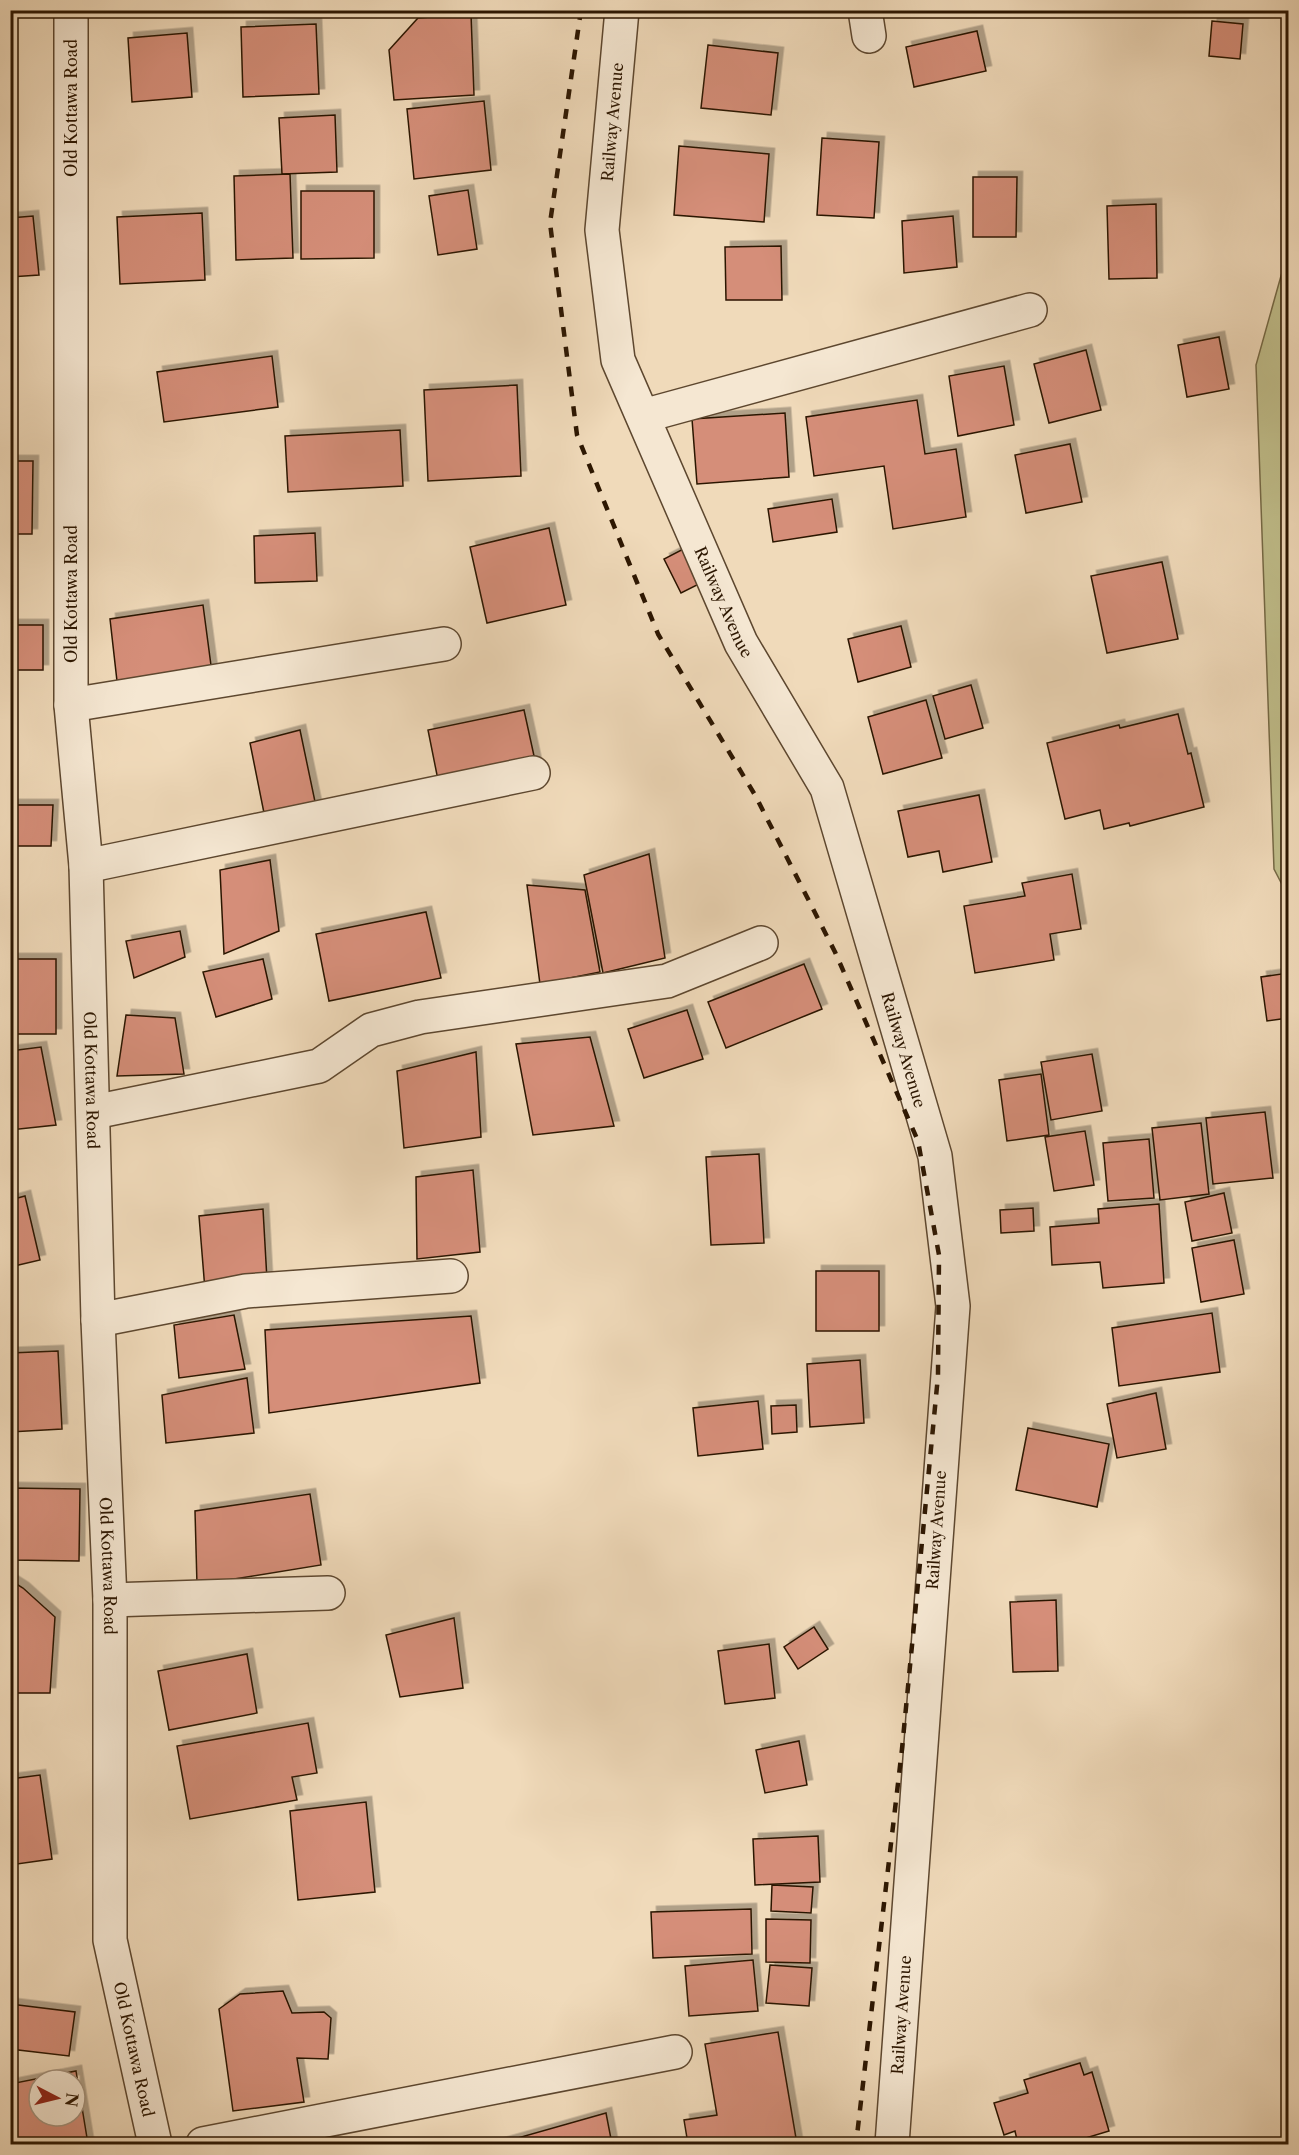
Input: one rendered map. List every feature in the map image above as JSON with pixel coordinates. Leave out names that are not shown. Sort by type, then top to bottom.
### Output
[{"type":"street","name":"Old Kottawa Road","points":[[71,10],[71,705],[86,866],[98,1320],[110,1600],[110,1940],[155,2145]]},
{"type":"street","name":"Railway Avenue","points":[[622,10],[602,230],[618,360],[741,643],[827,788],[935,1156],[953,1306],[892,2145]]},
{"type":"street","points":[[643,416],[1030,310]]},
{"type":"street","points":[[71,705],[444,645]]},
{"type":"street","points":[[86,866],[533,773]]},
{"type":"street","points":[[94,1112],[319,1066],[371,1030],[420,1017],[667,981],[761,943]]},
{"type":"street","points":[[98,1320],[246,1291],[451,1276]]},
{"type":"street","points":[[110,1600],[328,1593]]},
{"type":"street","points":[[203,2145],[675,2052]]},
{"type":"shaded area","points":[[1288,251],[1288,896],[1274,869],[1256,365]]},
{"type":"building","points":[[1196,10],[1232,10],[1230,17]]},
{"type":"building","points":[[471,14],[474,95],[394,100],[389,50],[418,18]]},
{"type":"building","points":[[1212,21],[1243,24],[1240,59],[1209,56]]},
{"type":"building","points":[[316,24],[319,94],[243,97],[241,27]]},
{"type":"building","points":[[977,31],[986,71],[914,87],[906,47]]},
{"type":"building","points":[[187,33],[192,97],[132,102],[128,38]]},
{"type":"building","points":[[708,45],[778,53],[771,115],[701,108]]},
{"type":"building","points":[[484,101],[491,170],[414,179],[407,109]]},
{"type":"building","points":[[335,115],[337,172],[282,174],[279,118]]},
{"type":"building","points":[[822,138],[879,142],[874,218],[817,215]]},
{"type":"building","points":[[679,146],[769,154],[764,222],[674,215]]},
{"type":"building","points":[[290,174],[293,258],[236,260],[234,176]]},
{"type":"building","points":[[973,177],[1017,177],[1016,237],[973,237]]},
{"type":"building","points":[[468,190],[477,249],[438,255],[429,196]]},
{"type":"building","points":[[301,191],[374,191],[374,258],[301,259]]},
{"type":"building","points":[[1156,204],[1157,278],[1109,279],[1107,206]]},
{"type":"building","points":[[202,213],[205,280],[120,284],[117,217]]},
{"type":"building","points":[[33,216],[39,275],[10,277],[10,218]]},
{"type":"building","points":[[953,216],[957,267],[904,273],[902,221]]},
{"type":"building","points":[[781,246],[782,300],[726,300],[725,247]]},
{"type":"building","points":[[1219,337],[1229,389],[1187,397],[1178,345]]},
{"type":"building","points":[[1086,350],[1101,410],[1049,423],[1034,364]]},
{"type":"building","points":[[272,356],[278,407],[164,422],[157,372]]},
{"type":"building","points":[[1004,366],[1014,425],[958,436],[949,376]]},
{"type":"building","points":[[517,385],[521,476],[428,481],[424,390]]},
{"type":"building","points":[[917,400],[925,454],[956,449],[966,517],[893,529],[884,466],[814,476],[806,417]]},
{"type":"building","points":[[785,413],[789,477],[697,484],[692,419]]},
{"type":"building","points":[[400,430],[403,486],[288,492],[285,436]]},
{"type":"building","points":[[1070,444],[1082,502],[1026,513],[1015,455]]},
{"type":"building","points":[[10,461],[33,461],[32,534],[10,534]]},
{"type":"building","points":[[832,499],[837,532],[773,542],[768,509]]},
{"type":"building","points":[[549,528],[566,605],[487,623],[470,547]]},
{"type":"building","points":[[315,533],[317,581],[255,583],[254,536]]},
{"type":"building","points":[[691,545],[707,580],[681,593],[664,559]]},
{"type":"building","points":[[1162,562],[1178,639],[1107,653],[1091,576]]},
{"type":"building","points":[[203,605],[212,673],[118,690],[110,619]]},
{"type":"building","points":[[10,625],[43,625],[43,670],[10,670]]},
{"type":"building","points":[[901,626],[911,667],[858,682],[848,639]]},
{"type":"building","points":[[971,685],[983,728],[945,739],[933,696]]},
{"type":"building","points":[[926,700],[942,758],[883,774],[868,717]]},
{"type":"building","points":[[524,710],[536,765],[439,785],[428,730]]},
{"type":"building","points":[[1178,714],[1188,754],[1191,753],[1204,807],[1130,826],[1129,823],[1104,829],[1100,810],[1065,819],[1047,743],[1119,725],[1120,728]]},
{"type":"building","points":[[300,730],[318,816],[267,828],[250,743]]},
{"type":"building","points":[[979,795],[992,862],[943,872],[939,851],[908,857],[898,811]]},
{"type":"building","points":[[10,805],[53,805],[51,846],[10,846]]},
{"type":"building","points":[[649,854],[665,958],[603,973],[584,875]]},
{"type":"building","points":[[270,860],[279,931],[224,954],[220,870]]},
{"type":"building","points":[[1072,874],[1081,929],[1050,934],[1054,960],[975,973],[964,906],[1025,896],[1022,883]]},
{"type":"building","points":[[527,885],[585,890],[600,972],[540,984]]},
{"type":"building","points":[[426,912],[441,978],[329,1001],[316,934]]},
{"type":"building","points":[[180,931],[185,957],[134,978],[126,941]]},
{"type":"building","points":[[10,959],[56,959],[56,1034],[10,1034]]},
{"type":"building","points":[[263,959],[272,999],[216,1017],[203,972]]},
{"type":"building","points":[[804,964],[822,1009],[726,1048],[708,1002]]},
{"type":"building","points":[[1288,973],[1288,1018],[1267,1021],[1261,977]]},
{"type":"building","points":[[687,1010],[703,1059],[644,1078],[628,1029]]},
{"type":"building","points":[[126,1015],[175,1018],[184,1074],[117,1076]]},
{"type":"building","points":[[590,1037],[614,1126],[533,1135],[516,1044]]},
{"type":"building","points":[[41,1047],[56,1125],[10,1130],[10,1051]]},
{"type":"building","points":[[476,1052],[481,1137],[404,1148],[397,1071]]},
{"type":"building","points":[[1092,1054],[1102,1111],[1051,1120],[1041,1062]]},
{"type":"building","points":[[1041,1074],[1049,1135],[1007,1141],[999,1080]]},
{"type":"building","points":[[1265,1112],[1273,1178],[1213,1184],[1206,1118]]},
{"type":"building","points":[[1201,1123],[1209,1194],[1160,1200],[1152,1128]]},
{"type":"building","points":[[1085,1131],[1094,1185],[1054,1191],[1045,1137]]},
{"type":"building","points":[[1149,1139],[1154,1198],[1108,1201],[1103,1143]]},
{"type":"building","points":[[759,1154],[764,1243],[711,1245],[706,1157]]},
{"type":"building","points":[[473,1170],[480,1252],[417,1259],[416,1177]]},
{"type":"building","points":[[1224,1193],[1232,1233],[1192,1241],[1185,1202]]},
{"type":"building","points":[[25,1196],[40,1260],[10,1267],[10,1200]]},
{"type":"building","points":[[1159,1204],[1164,1283],[1103,1288],[1100,1262],[1052,1265],[1050,1227],[1099,1223],[1098,1209]]},
{"type":"building","points":[[1033,1208],[1034,1231],[1001,1233],[1000,1210]]},
{"type":"building","points":[[263,1209],[267,1280],[205,1290],[199,1216]]},
{"type":"building","points":[[1234,1240],[1244,1294],[1201,1302],[1192,1248]]},
{"type":"building","points":[[816,1271],[879,1271],[879,1331],[816,1331]]},
{"type":"building","points":[[1212,1313],[1220,1372],[1119,1386],[1112,1328]]},
{"type":"building","points":[[234,1315],[245,1369],[179,1378],[174,1325]]},
{"type":"building","points":[[471,1316],[480,1383],[269,1413],[265,1330]]},
{"type":"building","points":[[58,1351],[62,1429],[10,1432],[10,1353]]},
{"type":"building","points":[[860,1360],[864,1423],[810,1427],[807,1364]]},
{"type":"building","points":[[247,1378],[254,1433],[166,1443],[162,1395]]},
{"type":"building","points":[[1156,1393],[1166,1449],[1117,1458],[1107,1404]]},
{"type":"building","points":[[758,1401],[763,1449],[698,1456],[693,1408]]},
{"type":"building","points":[[796,1405],[797,1432],[772,1434],[771,1406]]},
{"type":"building","points":[[1028,1428],[1109,1444],[1097,1507],[1016,1490]]},
{"type":"building","points":[[10,1488],[80,1489],[79,1561],[10,1560]]},
{"type":"building","points":[[310,1494],[321,1565],[197,1585],[195,1511]]},
{"type":"building","points":[[10,1580],[23,1588],[55,1617],[50,1693],[11,1693]]},
{"type":"building","points":[[1056,1600],[1058,1671],[1013,1672],[1010,1602]]},
{"type":"building","points":[[454,1618],[463,1688],[400,1697],[386,1635]]},
{"type":"building","points":[[814,1627],[828,1649],[798,1669],[784,1647]]},
{"type":"building","points":[[769,1644],[775,1698],[725,1704],[718,1651]]},
{"type":"building","points":[[247,1654],[257,1713],[169,1730],[158,1671]]},
{"type":"building","points":[[308,1723],[317,1773],[292,1777],[297,1800],[190,1819],[177,1746]]},
{"type":"building","points":[[799,1741],[807,1785],[765,1793],[756,1750]]},
{"type":"building","points":[[40,1775],[52,1859],[10,1865],[10,1779]]},
{"type":"building","points":[[366,1802],[375,1892],[298,1900],[290,1811]]},
{"type":"building","points":[[818,1836],[820,1882],[755,1885],[753,1839]]},
{"type":"building","points":[[772,1885],[813,1887],[811,1913],[771,1911]]},
{"type":"building","points":[[751,1909],[752,1954],[653,1958],[651,1912]]},
{"type":"building","points":[[766,1919],[811,1920],[810,1963],[766,1962]]},
{"type":"building","points":[[753,1960],[758,2011],[689,2016],[685,1966]]},
{"type":"building","points":[[770,1965],[812,1968],[809,2006],[766,2003]]},
{"type":"building","points":[[283,1991],[292,2013],[324,2012],[331,2018],[328,2059],[297,2058],[304,2102],[233,2111],[219,2009],[240,1994]]},
{"type":"building","points":[[10,2004],[75,2012],[69,2056],[10,2049]]},
{"type":"building","points":[[778,2032],[797,2144],[688,2144],[684,2120],[717,2115],[705,2044]]},
{"type":"building","points":[[1080,2063],[1084,2075],[1092,2072],[1109,2131],[1066,2144],[1018,2144],[1015,2131],[1004,2135],[994,2103],[1028,2093],[1024,2080]]},
{"type":"building","points":[[27,2081],[27,2128],[85,2128],[88,2144],[10,2144],[10,2084]]},
{"type":"building","points":[[606,2113],[612,2144],[500,2143]]},
{"type":"railway","points":[[581,10],[550,223],[577,435],[658,634],[755,795],[835,952],[918,1141],[939,1255],[938,1376],[902,1749],[856,2144]]}]
